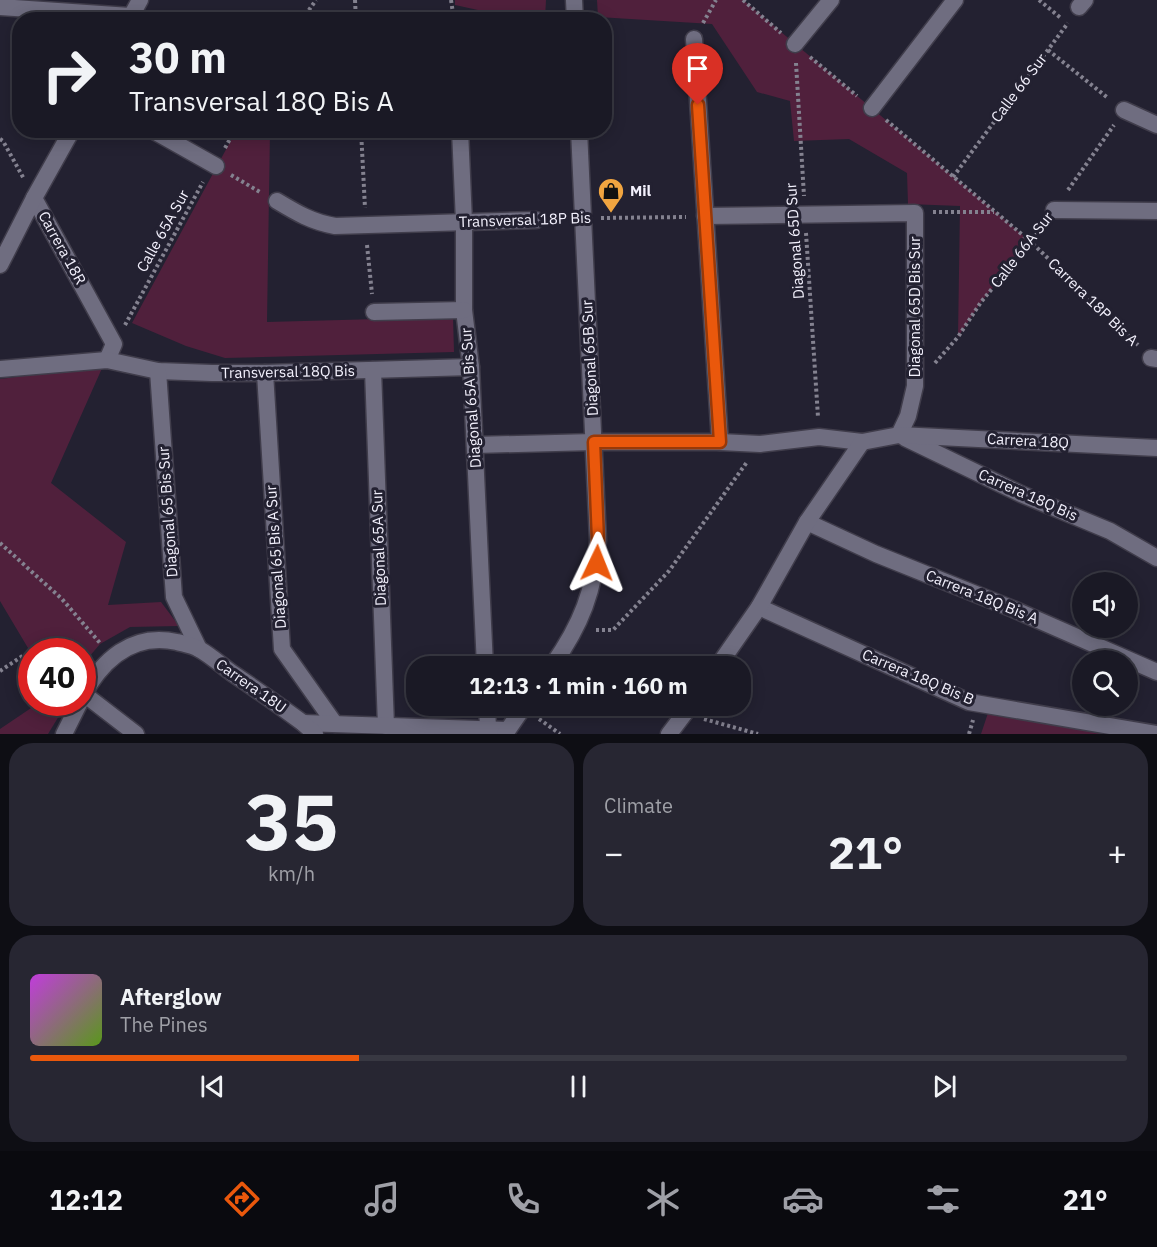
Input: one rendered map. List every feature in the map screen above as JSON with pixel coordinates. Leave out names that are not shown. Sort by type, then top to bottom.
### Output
[{"type":"street","points":[[795,44],[831,0]]},
{"type":"street","points":[[872,108],[955,0]]},
{"type":"street","points":[[0,7],[59,12]]},
{"type":"street","points":[[694,39],[720,442]]},
{"type":"street","points":[[1124,111],[1157,125]]},
{"type":"street","points":[[0,265],[68,138]]},
{"type":"street","points":[[166,138],[216,166]]},
{"type":"street","name":"Diagonal 65A Bis Sur","points":[[460,138],[464,222],[464,310],[471,367],[485,656]]},
{"type":"street","name":"Diagonal 65B Sur","points":[[559,656],[584,609],[597,563],[598,540],[579,138]]},
{"type":"street","name":"Carrera 18R","points":[[34,198],[114,344]]},
{"type":"street","name":"Transversal 18P Bis","points":[[277,201],[306,219],[335,226],[536,220]]},
{"type":"street","points":[[1054,210],[1157,211]]},
{"type":"street","points":[[705,216],[915,213]]},
{"type":"street","name":"Diagonal 65D Bis Sur","points":[[899,435],[908,416],[915,386],[915,213]]},
{"type":"street","points":[[374,312],[464,310]]},
{"type":"street","points":[[107,360],[114,344]]},
{"type":"street","name":"Transversal 18Q Bis","points":[[0,369],[107,360],[158,371],[212,374],[471,367]]},
{"type":"street","name":"Diagonal 65A Sur","points":[[373,370],[386,726]]},
{"type":"street","name":"Diagonal 65 Bis Sur","points":[[158,371],[174,597],[199,649]]},
{"type":"street","name":"Diagonal 65 Bis A Sur","points":[[265,374],[282,649],[336,724]]},
{"type":"street","name":"Carrera 18Q","points":[[475,445],[594,442],[759,444],[819,437],[862,442],[899,435],[1157,448]]},
{"type":"street","name":"Carrera 18Q Bis","points":[[899,435],[1021,494],[1110,531],[1157,558]]},
{"type":"street","points":[[725,656],[759,607],[807,522],[862,442]]},
{"type":"street","name":"Carrera 18Q Bis A","points":[[807,522],[876,554],[1013,609],[1157,672]]},
{"type":"street","name":"Carrera 18Q Bis B","points":[[759,607],[969,702],[1157,734]]},
{"type":"street","points":[[96,677],[112,657],[139,642],[170,640],[199,649]]},
{"type":"street","name":"Carrera 18U","points":[[199,649],[309,728]]},
{"type":"street","points":[[96,707],[136,734]]},
{"type":"street","points":[[64,734],[73,716]]},
{"type":"street","points":[[487,716],[488,729]]},
{"type":"street","points":[[309,728],[336,724],[488,729],[506,732],[517,716]]},
{"type":"street","points":[[669,734],[683,716]]},
{"type":"path","points":[[694,39],[716,0]]},
{"type":"path","points":[[1039,0],[1068,24]]},
{"type":"path","name":"Calle 66 Sur","points":[[953,177],[1082,4]]},
{"type":"path","name":"Diagonal 65D Sur","points":[[795,44],[819,437]]},
{"type":"path","points":[[1048,50],[1124,111]]},
{"type":"path","name":"Calle 66A Sur","points":[[915,386],[958,337],[981,302],[1031,242],[1124,111]]},
{"type":"path","name":"Calle 65A Sur","points":[[114,344],[208,173],[216,166],[231,138]]},
{"type":"path","name":"Carrera 18R","points":[[0,139],[34,198]]},
{"type":"path","points":[[216,166],[277,201]]},
{"type":"path","points":[[915,213],[995,212]]},
{"type":"path","name":"Transversal 18P Bis","points":[[583,218],[705,216]]},
{"type":"path","name":"Carrera 18P Bis A","points":[[1031,242],[1154,358]]},
{"type":"path","points":[[575,630],[613,630],[669,572],[759,444]]},
{"type":"path","points":[[1,546],[62,599],[112,657]]},
{"type":"path","points":[[0,670],[18,659]]},
{"type":"path","points":[[537,716],[561,734]]},
{"type":"path","points":[[708,716],[758,734]]},
{"type":"shaded area","points":[[455,0],[546,0],[545,12],[487,12],[455,5]]},
{"type":"shaded area","points":[[597,0],[743,0],[1031,242],[981,302],[958,337],[960,206],[908,204],[907,173],[849,139],[794,141],[790,101],[757,92],[712,24],[612,18],[612,12],[598,12]]},
{"type":"shaded area","points":[[232,138],[270,138],[267,322],[453,317],[454,352],[225,358],[186,346],[132,323]]},
{"type":"shaded area","points":[[103,366],[51,483],[126,542],[108,605],[161,602],[179,626],[130,627],[100,644],[96,649],[96,638],[22,638],[0,601],[0,379]]},
{"type":"shaded area","points":[[989,710],[1152,734],[981,734]]},
{"type":"shaded area","points":[[19,716],[59,716],[48,734],[0,734],[0,729]]},
{"type":"place","name":"Mil","points":[[611,214]]},
{"type":"route","points":[[597,563],[594,442],[720,442],[698,105]]}]
